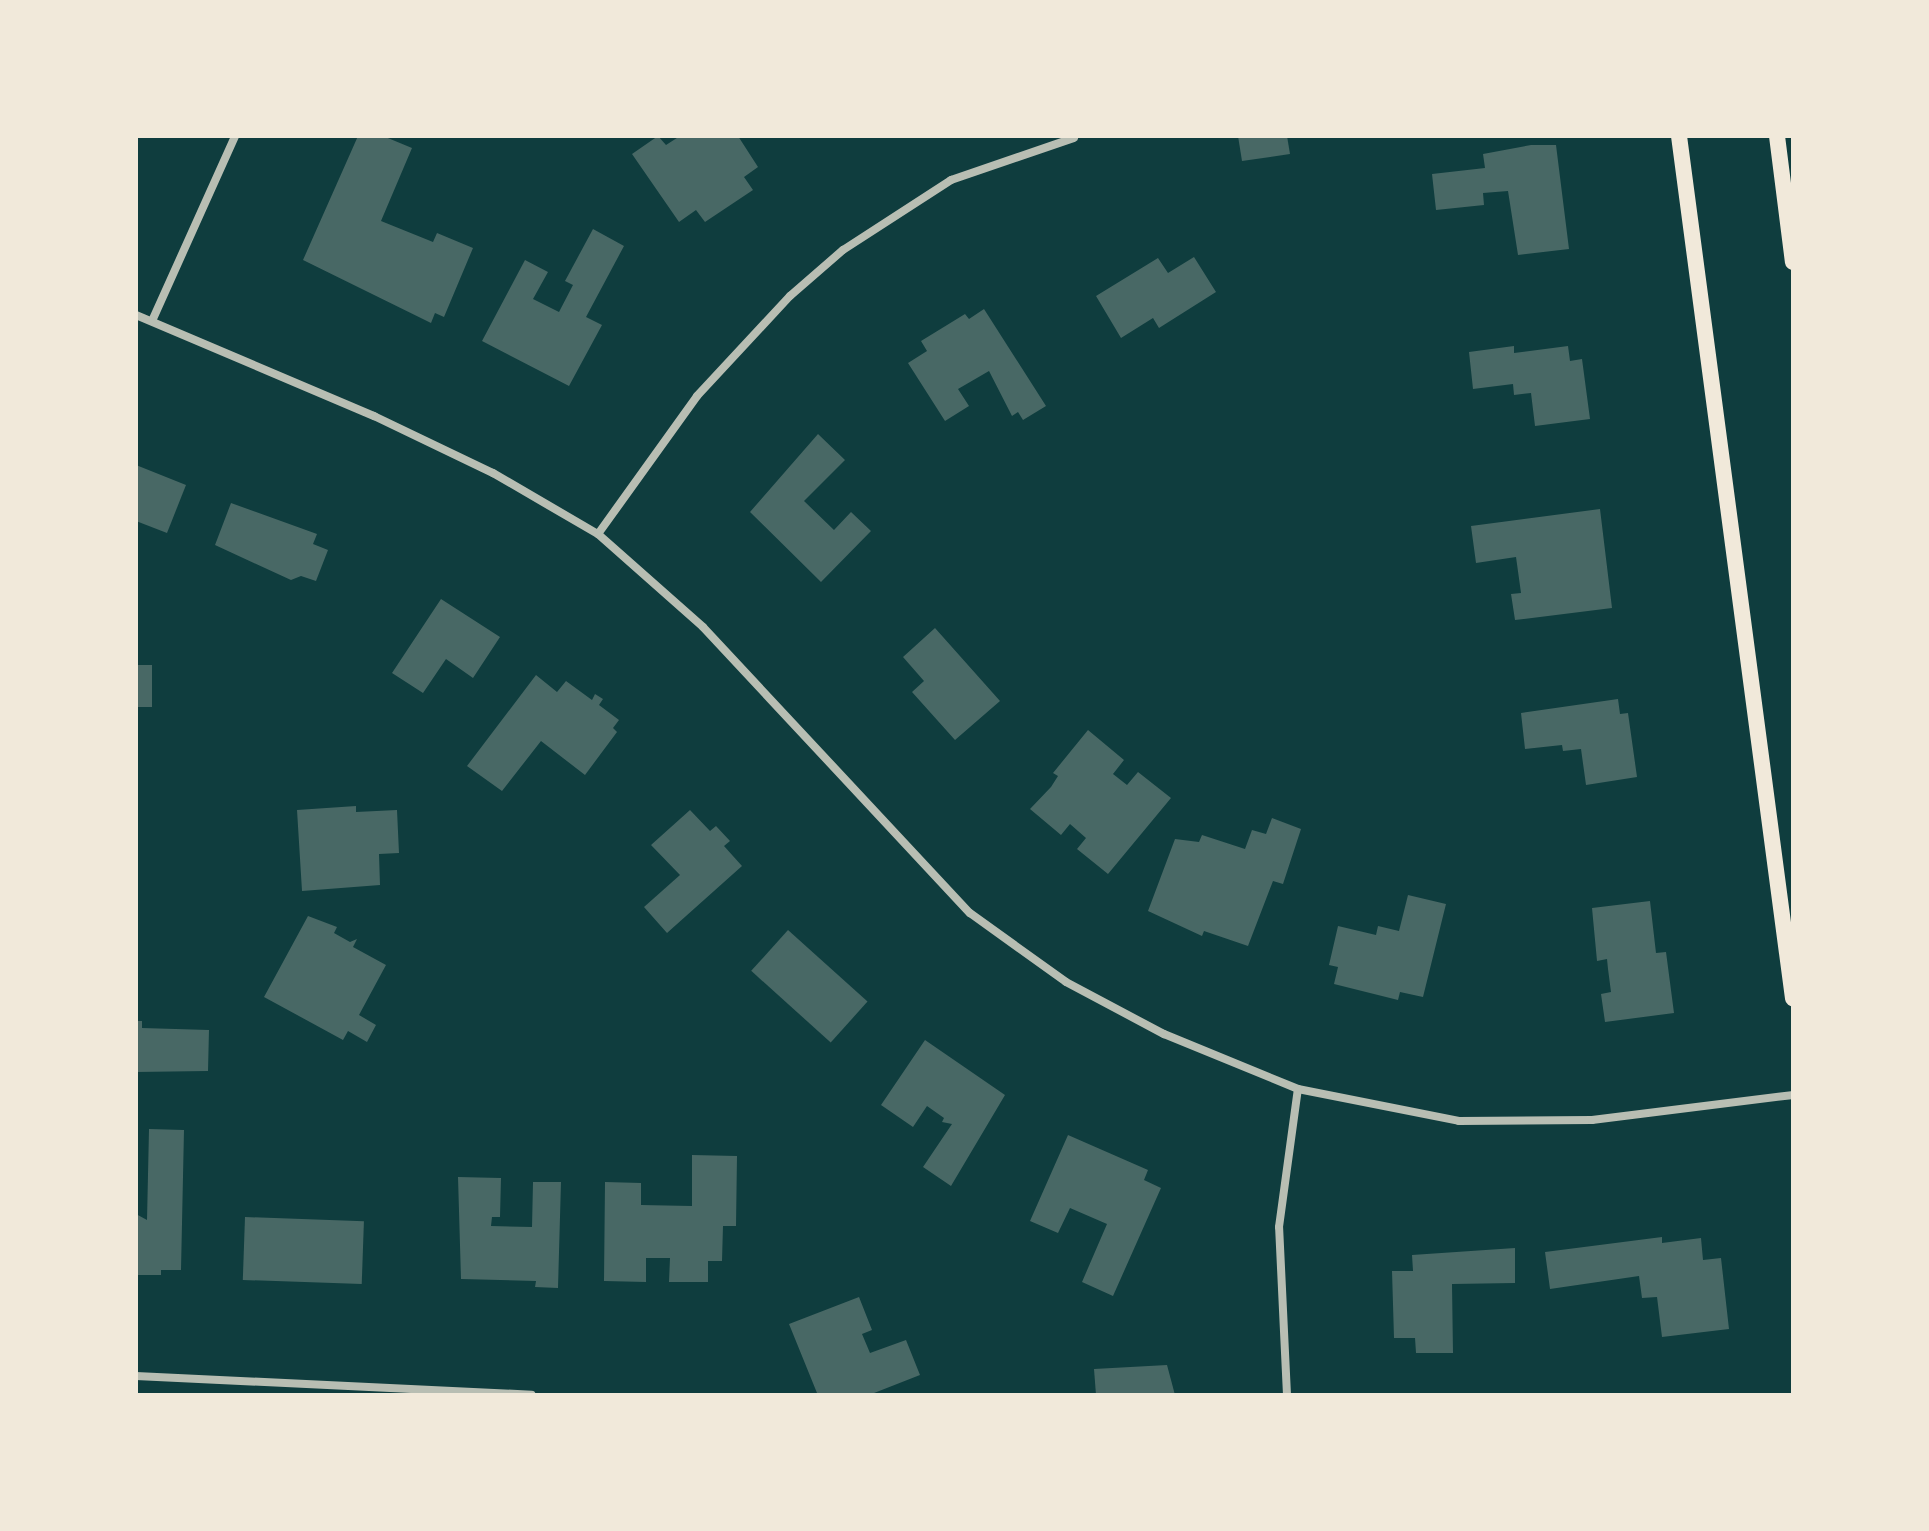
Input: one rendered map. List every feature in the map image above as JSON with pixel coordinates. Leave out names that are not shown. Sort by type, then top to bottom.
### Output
[{"type":"main road","points":[[1679,136],[1793,999]]},
{"type":"main road","points":[[1777,136],[1793,262]]},
{"type":"street","points":[[152,321],[235,136]]},
{"type":"street","points":[[598,534],[697,396],[790,296],[843,250],[951,180],[1074,138]]},
{"type":"street","points":[[136,315],[374,416],[493,473],[598,534],[712,636],[921,864],[1000,938],[1106,1005],[1227,1063],[1298,1089],[1459,1121],[1524,1123],[1793,1095]]},
{"type":"street","points":[[1287,1395],[1279,1227],[1298,1089]]},
{"type":"street","points":[[136,1376],[532,1395]]},
{"type":"building","points":[[358,136],[383,136],[412,148],[381,221],[433,242],[437,233],[473,248],[444,317],[435,313],[431,323],[303,260]]},
{"type":"building","points":[[658,136],[666,145],[680,136],[738,136],[758,167],[744,177],[753,190],[705,222],[696,210],[679,222],[632,154]]},
{"type":"building","points":[[1238,136],[1287,136],[1290,154],[1242,161]]},
{"type":"building","points":[[1531,145],[1556,145],[1569,249],[1518,255],[1508,191],[1483,193],[1484,205],[1436,210],[1432,174],[1485,168],[1483,154]]},
{"type":"building","points":[[593,229],[624,246],[586,317],[602,325],[569,386],[482,341],[525,260],[548,272],[533,299],[559,312],[573,285],[565,281]]},
{"type":"building","points":[[1194,257],[1216,292],[1159,328],[1153,318],[1121,338],[1096,296],[1158,258],[1168,273]]},
{"type":"building","points":[[984,309],[1046,406],[1023,420],[1018,412],[1012,416],[989,371],[958,389],[969,406],[945,421],[908,363],[927,351],[921,341],[965,314],[969,319]]},
{"type":"building","points":[[1514,346],[1514,353],[1568,346],[1570,361],[1582,359],[1590,419],[1535,426],[1531,393],[1514,395],[1513,384],[1473,389],[1469,352]]},
{"type":"building","points":[[818,434],[845,460],[804,501],[834,530],[851,512],[871,531],[821,582],[750,512]]},
{"type":"building","points":[[136,465],[186,485],[167,533],[136,521]]},
{"type":"building","points":[[231,503],[317,534],[313,544],[328,550],[316,581],[301,576],[291,580],[215,545]]},
{"type":"building","points":[[1600,509],[1612,608],[1515,620],[1511,594],[1521,593],[1516,557],[1476,563],[1471,526]]},
{"type":"building","points":[[441,599],[500,637],[473,678],[446,659],[423,693],[392,673]]},
{"type":"building","points":[[935,628],[1000,701],[955,740],[912,692],[924,681],[903,657]]},
{"type":"building","points":[[136,665],[152,665],[152,707],[136,707]]},
{"type":"building","points":[[536,675],[557,692],[566,681],[592,700],[595,694],[603,699],[599,705],[619,720],[613,728],[617,732],[585,775],[541,741],[502,791],[467,766]]},
{"type":"building","points":[[1618,699],[1620,714],[1628,713],[1637,777],[1586,785],[1581,749],[1563,751],[1562,745],[1525,749],[1521,713]]},
{"type":"building","points":[[1088,730],[1124,760],[1113,774],[1127,785],[1138,772],[1171,798],[1108,874],[1077,849],[1086,838],[1070,824],[1061,835],[1030,809],[1051,787],[1058,776],[1053,773]]},
{"type":"building","points":[[356,806],[356,812],[397,810],[399,853],[379,854],[380,885],[302,891],[297,810]]},
{"type":"building","points":[[690,810],[710,831],[716,826],[730,841],[724,846],[742,866],[667,933],[644,907],[680,875],[651,845]]},
{"type":"building","points":[[1272,818],[1301,829],[1283,884],[1273,881],[1248,946],[1204,931],[1202,936],[1148,911],[1175,839],[1199,842],[1202,835],[1245,849],[1252,830],[1266,834]]},
{"type":"building","points":[[1408,895],[1446,904],[1423,997],[1400,992],[1398,1000],[1334,984],[1338,967],[1329,965],[1338,926],[1376,935],[1378,926],[1399,931]]},
{"type":"building","points":[[1650,901],[1656,953],[1666,952],[1674,1013],[1605,1022],[1601,994],[1611,992],[1607,959],[1597,961],[1592,908]]},
{"type":"building","points":[[308,916],[337,927],[334,933],[350,942],[357,939],[353,947],[386,965],[359,1015],[376,1025],[367,1042],[348,1031],[343,1040],[264,997]]},
{"type":"building","points":[[788,930],[868,1002],[831,1042],[751,971]]},
{"type":"building","points":[[136,1021],[142,1021],[142,1028],[209,1030],[208,1071],[136,1072]]},
{"type":"building","points":[[925,1040],[1005,1095],[951,1186],[923,1167],[952,1124],[942,1122],[944,1118],[927,1106],[913,1127],[881,1105]]},
{"type":"building","points":[[149,1129],[184,1130],[181,1270],[161,1270],[161,1275],[136,1275],[136,1214],[147,1220]]},
{"type":"building","points":[[1068,1135],[1148,1170],[1144,1180],[1161,1188],[1113,1296],[1082,1282],[1107,1224],[1070,1208],[1058,1233],[1030,1221]]},
{"type":"building","points":[[692,1155],[737,1156],[736,1226],[723,1226],[722,1261],[708,1261],[708,1282],[669,1282],[670,1258],[646,1258],[646,1282],[604,1281],[605,1182],[641,1183],[641,1205],[692,1206]]},
{"type":"building","points":[[458,1177],[501,1178],[500,1217],[492,1217],[491,1226],[532,1227],[533,1182],[561,1182],[558,1288],[535,1287],[536,1281],[461,1279]]},
{"type":"building","points":[[245,1217],[364,1221],[362,1284],[243,1280]]},
{"type":"building","points":[[1662,1237],[1662,1243],[1701,1238],[1703,1260],[1721,1258],[1729,1329],[1662,1337],[1657,1297],[1642,1298],[1639,1276],[1550,1289],[1545,1252]]},
{"type":"building","points":[[1515,1248],[1515,1283],[1452,1284],[1453,1353],[1416,1353],[1415,1338],[1394,1338],[1392,1271],[1413,1271],[1412,1255]]},
{"type":"building","points":[[859,1297],[872,1330],[862,1334],[870,1353],[906,1340],[920,1375],[869,1395],[817,1393],[789,1324]]},
{"type":"building","points":[[1167,1365],[1175,1395],[1096,1395],[1094,1369]]}]
